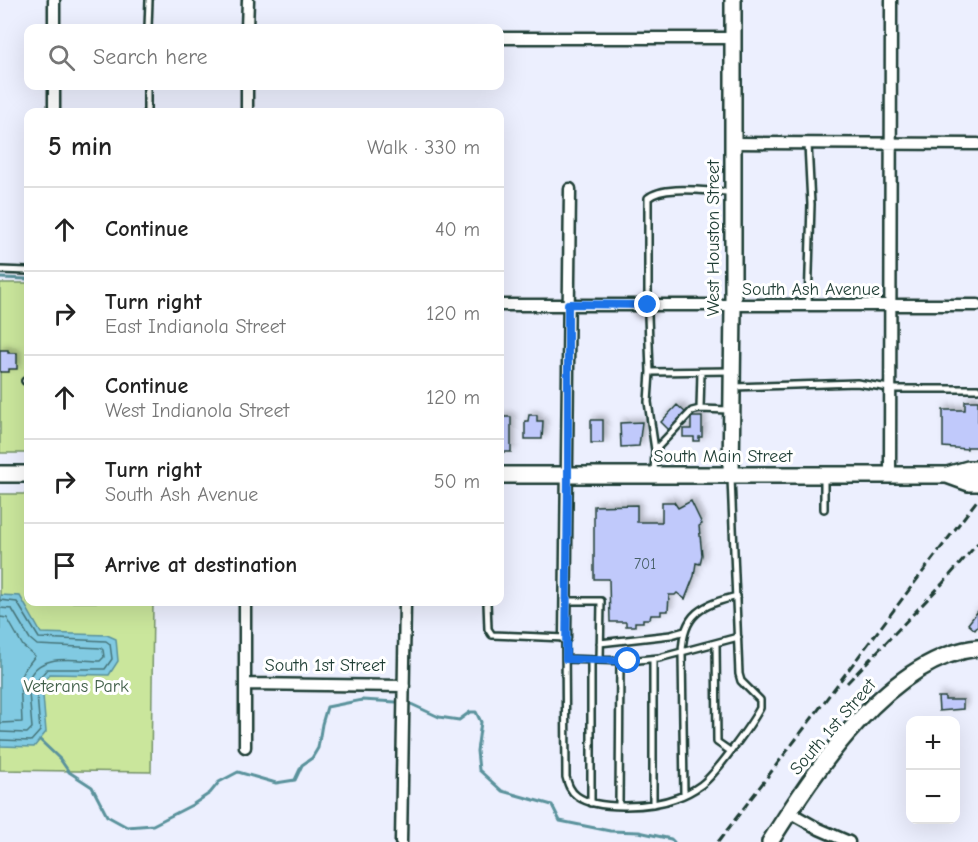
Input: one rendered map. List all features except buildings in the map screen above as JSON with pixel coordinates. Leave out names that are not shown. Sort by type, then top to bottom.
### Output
[{"type":"main road","name":"West Houston Street","points":[[731,475],[734,306],[733,0]]},
{"type":"main road","name":"South Main Street","points":[[947,476],[968,469],[978,469]]},
{"type":"main road","points":[[0,474],[24,474]]},
{"type":"main road","name":"South Main Street","points":[[504,475],[890,475],[947,476],[969,483],[978,483]]},
{"type":"main road","name":"South 1st Street","points":[[770,842],[830,755],[890,690],[930,662],[955,651],[978,648]]},
{"type":"street","points":[[54,0],[54,24]]},
{"type":"street","points":[[247,24],[248,0]]},
{"type":"street","points":[[890,475],[891,0]]},
{"type":"street","points":[[504,38],[733,38]]},
{"type":"street","points":[[54,90],[54,108]]},
{"type":"street","points":[[247,90],[247,108]]},
{"type":"street","points":[[733,143],[978,144]]},
{"type":"street","points":[[565,638],[570,189]]},
{"type":"street","name":"South Ash Avenue","points":[[504,305],[978,305]]},
{"type":"street","points":[[245,606],[245,747]]},
{"type":"street","points":[[401,842],[405,606]]},
{"type":"street","name":"South 1st Street","points":[[245,684],[404,686]]},
{"type":"street","points":[[789,812],[849,842]]},
{"type":"lane","points":[[148,0],[148,24]]},
{"type":"lane","points":[[147,90],[147,108]]},
{"type":"lane","points":[[808,144],[811,204],[808,306]]},
{"type":"lane","points":[[654,476],[655,450],[648,402],[650,372],[648,198],[664,190],[733,192]]},
{"type":"lane","points":[[0,270],[24,271]]},
{"type":"lane","points":[[650,372],[701,372],[732,379],[857,384],[890,388],[978,389]]},
{"type":"lane","points":[[700,409],[701,372]]},
{"type":"lane","points":[[655,450],[692,411],[732,410]]},
{"type":"lane","points":[[487,606],[488,629],[492,635],[565,638],[566,777],[569,787],[576,796],[591,803],[619,805],[653,804],[678,798],[703,784],[730,751],[760,708],[759,700],[741,681],[739,674],[731,475]]},
{"type":"lane","points":[[824,475],[824,509]]},
{"type":"lane","points":[[684,794],[682,653],[685,631],[690,619],[703,608],[737,596]]},
{"type":"lane","points":[[566,601],[601,602],[600,660]]},
{"type":"lane","points":[[600,643],[671,635],[685,631]]},
{"type":"lane","points":[[566,659],[653,658],[682,653],[738,637]]},
{"type":"lane","points":[[716,644],[717,741],[730,751]]},
{"type":"lane","points":[[653,658],[653,804]]},
{"type":"lane","points":[[591,660],[591,803]]},
{"type":"lane","points":[[619,805],[620,660]]},
{"type":"green space","points":[[0,283],[24,283],[24,453],[0,453]]},
{"type":"green space","name":"Veterans Park","points":[[0,494],[24,494],[24,606],[153,606],[151,772],[0,770]]},
{"type":"water","points":[[0,595],[20,596],[41,633],[107,635],[116,639],[118,661],[109,675],[50,674],[42,683],[46,732],[34,747],[0,746]]},
{"type":"waterway","points":[[0,278],[24,279]]},
{"type":"waterway","points":[[40,740],[60,759],[69,772],[92,787],[107,816],[127,827],[153,825],[192,805],[210,793],[219,782],[238,772],[276,783],[295,780],[302,765],[312,758],[318,748],[327,707],[362,700],[396,702]]},
{"type":"waterway","points":[[411,704],[439,717],[459,720],[470,712],[476,712],[481,722],[477,751],[479,770],[502,791],[552,805],[560,821],[610,831],[639,832],[671,839],[674,842]]},
{"type":"railway","points":[[718,842],[978,499]]},
{"type":"railway","points":[[847,683],[978,543]]},
{"type":"route","points":[[628,661],[566,659],[568,304],[648,305]]}]
